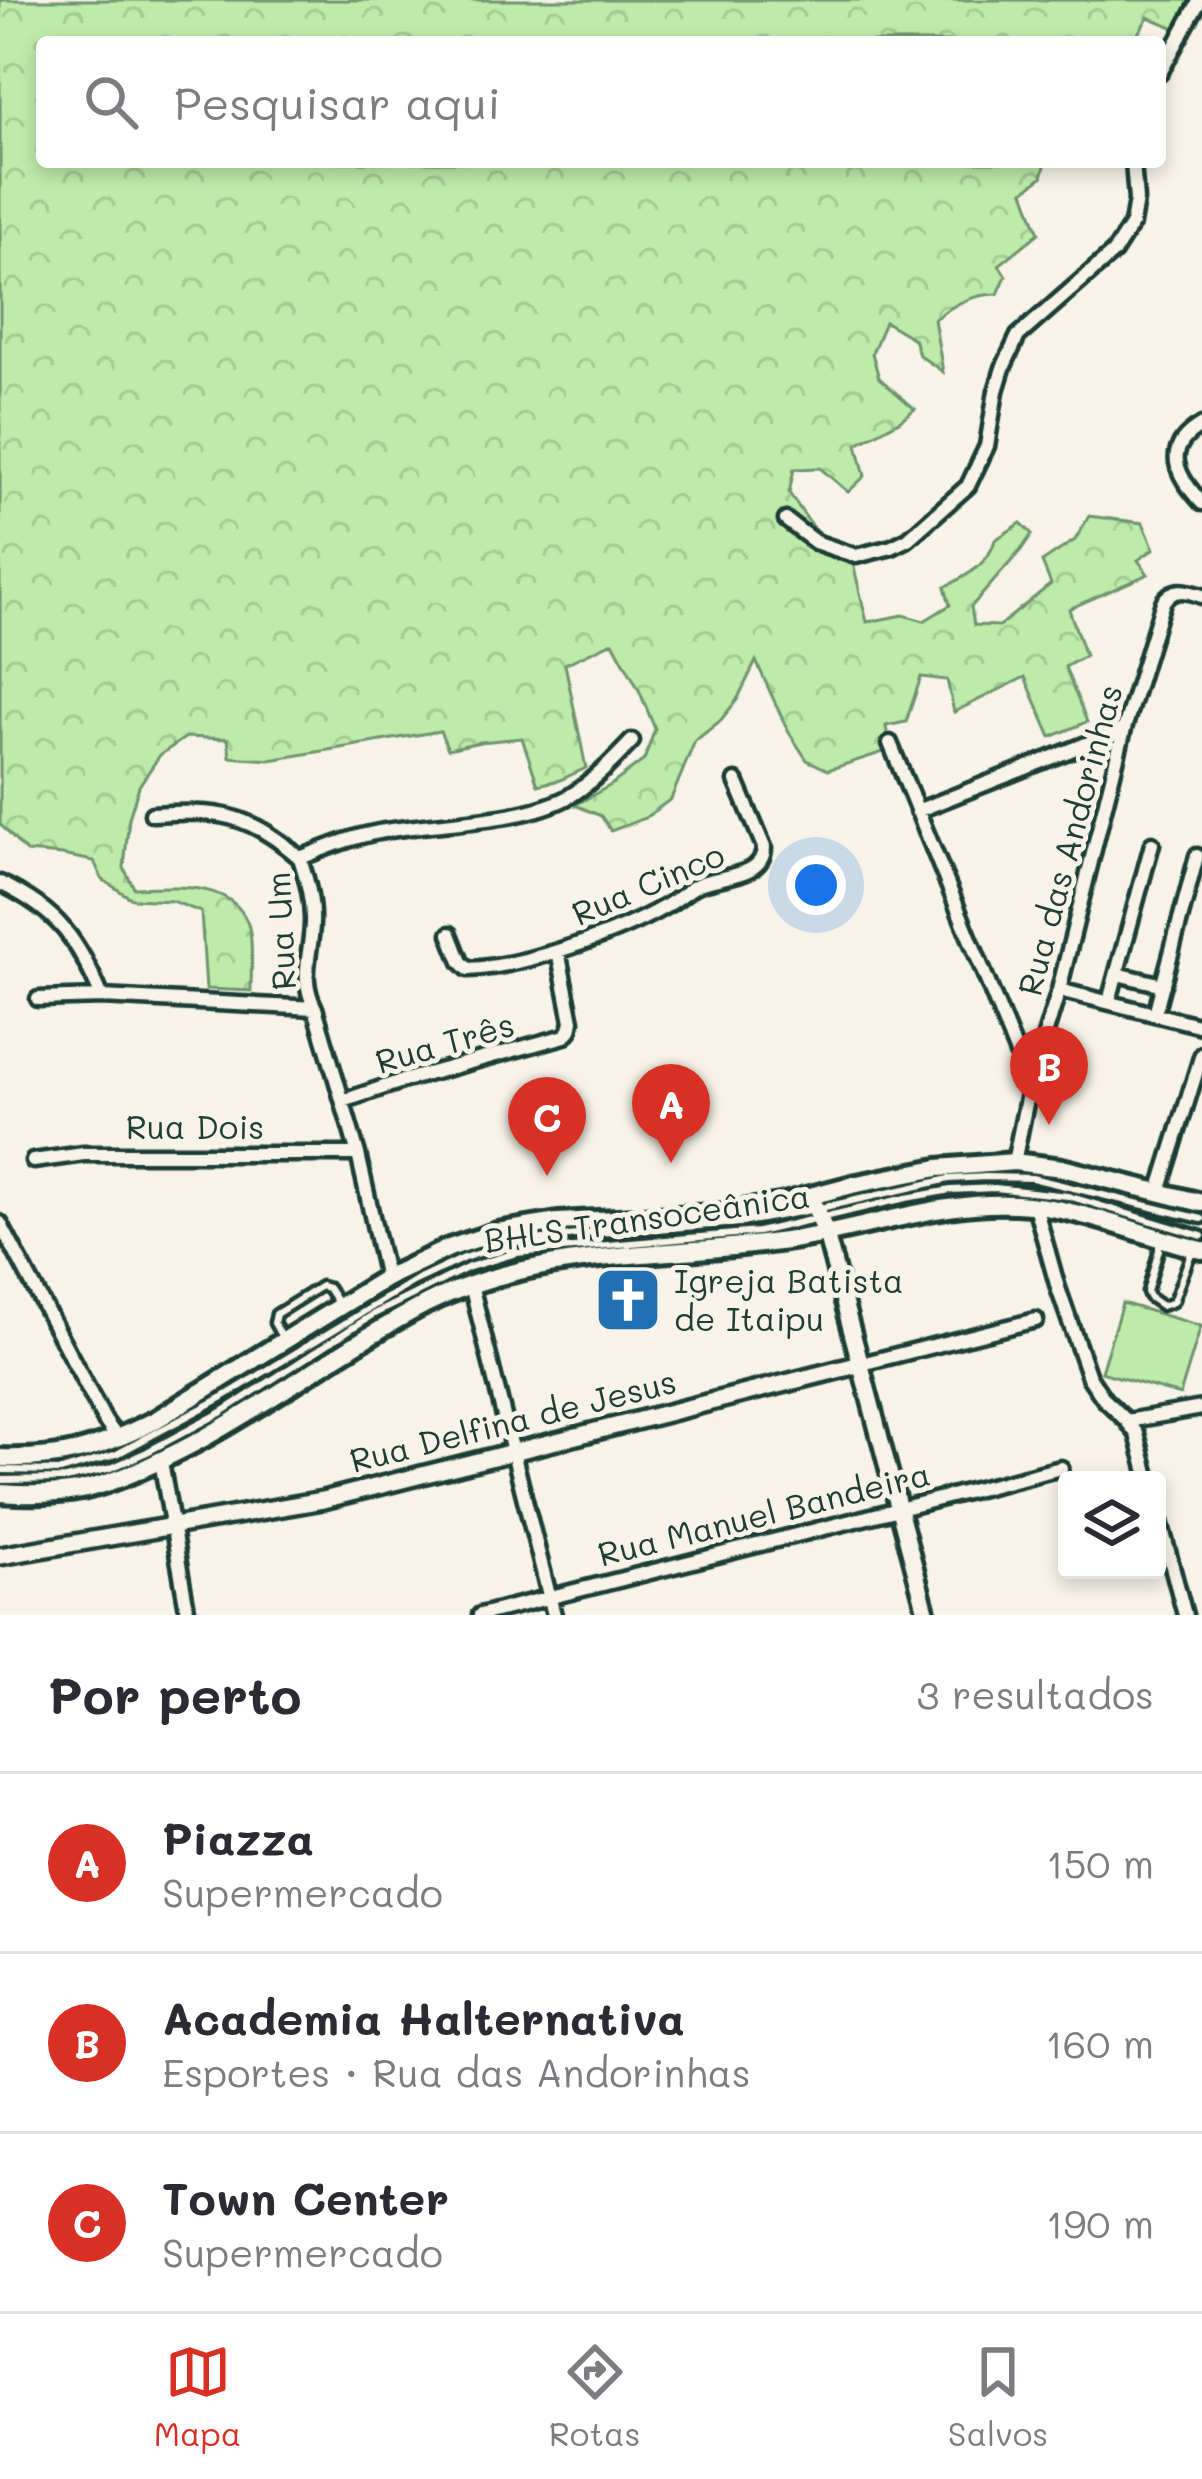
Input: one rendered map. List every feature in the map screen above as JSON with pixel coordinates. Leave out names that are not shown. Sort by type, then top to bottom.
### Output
[{"type":"main road","points":[[0,1493],[77,1491],[119,1480],[212,1433],[427,1304],[514,1270],[691,1252],[817,1215],[938,1168],[1014,1162],[1062,1168],[1202,1203]]},
{"type":"main road","points":[[0,1458],[69,1455],[118,1439],[386,1278],[496,1232],[558,1222],[716,1214],[817,1215],[966,1204],[1034,1206],[1200,1245]]},
{"type":"street","points":[[1166,62],[1200,0]]},
{"type":"street","points":[[786,520],[814,542],[856,556],[908,539],[968,486],[987,446],[999,380],[1018,336],[1114,252],[1132,224],[1133,168]]},
{"type":"street","points":[[1202,424],[1178,445],[1177,464],[1202,502]]},
{"type":"street","name":"Rua das Andorinhas","points":[[1014,1162],[1030,1084],[1059,990],[1124,729],[1163,602],[1174,592],[1202,596]]},
{"type":"street","points":[[917,811],[1124,729]]},
{"type":"street","name":"Rua Um","points":[[386,1278],[344,1101],[307,992],[312,909],[300,859],[379,832],[546,806],[570,795],[632,741]]},
{"type":"street","points":[[890,743],[1030,1084]]},
{"type":"street","name":"Rua Cinco","points":[[561,1039],[572,1021],[558,952],[667,906],[699,884],[749,871],[761,862],[764,847],[736,781]]},
{"type":"street","points":[[152,814],[235,816],[260,828],[300,859]]},
{"type":"street","points":[[1111,994],[1152,844]]},
{"type":"street","points":[[1157,1006],[1197,856]]},
{"type":"street","points":[[0,883],[51,913],[88,965],[102,998]]},
{"type":"street","points":[[450,934],[468,968],[558,952]]},
{"type":"street","points":[[1117,974],[1162,985]]},
{"type":"street","points":[[1059,990],[1202,1026]]},
{"type":"street","points":[[38,999],[315,1008]]},
{"type":"street","name":"Rua Três","points":[[344,1101],[561,1039]]},
{"type":"street","points":[[1159,1192],[1201,1061]]},
{"type":"street","name":"Rua Dois","points":[[33,1161],[84,1154],[358,1154]]},
{"type":"street","points":[[1034,1206],[1089,1376],[1137,1434],[1147,1471]]},
{"type":"street","points":[[1043,1241],[1059,1211]]},
{"type":"street","points":[[817,1215],[927,1615]]},
{"type":"street","points":[[0,1222],[118,1439]]},
{"type":"street","points":[[470,1285],[554,1615]]},
{"type":"street","name":"Rua Delfina de Jesus","points":[[0,1556],[323,1500],[1036,1320]]},
{"type":"street","points":[[1127,1421],[1202,1408]]},
{"type":"street","points":[[161,1460],[188,1615]]},
{"type":"street","name":"Rua Manuel Bandeira","points":[[480,1615],[1061,1468]]},
{"type":"street","points":[[1166,1544],[1185,1615]]},
{"type":"lane","points":[[1132,1008],[1140,979]]},
{"type":"lane","name":"BHLS Transoceânica","points":[[0,1480],[66,1479],[111,1468],[222,1412],[374,1314],[469,1267],[516,1253],[758,1232],[949,1179],[1031,1178],[1202,1219]]},
{"type":"lane","name":"BHLS Transoceânica","points":[[0,1470],[61,1471],[117,1454],[223,1397],[412,1282],[511,1243],[817,1215],[928,1194],[995,1188],[1068,1196],[1200,1245]]},
{"type":"lane","points":[[1158,1236],[1147,1292],[1162,1306],[1173,1302],[1190,1252],[1200,1245]]},
{"type":"lane","points":[[284,1341],[274,1323],[276,1314],[321,1286],[328,1288],[340,1306]]},
{"type":"green space","points":[[0,0],[1194,0],[1178,29],[1148,17],[1137,36],[36,36],[36,168],[1044,168],[1042,177],[1024,191],[1039,233],[999,265],[1006,276],[998,294],[964,301],[934,319],[943,372],[919,355],[914,339],[885,322],[872,353],[879,378],[915,409],[857,444],[865,476],[848,492],[820,468],[794,469],[789,493],[814,529],[851,555],[867,622],[903,615],[924,621],[950,605],[945,587],[976,569],[995,540],[1021,523],[1032,534],[971,607],[974,625],[999,626],[1051,584],[1042,562],[1075,540],[1089,516],[1143,523],[1154,549],[1138,560],[1148,574],[1069,609],[1085,656],[1065,667],[1087,722],[1051,737],[1025,677],[954,712],[947,680],[921,677],[906,722],[886,726],[890,750],[828,770],[807,760],[788,731],[756,661],[737,700],[695,741],[671,799],[645,818],[611,831],[601,816],[575,805],[644,760],[655,729],[613,642],[565,664],[586,768],[538,785],[522,738],[448,749],[440,731],[270,760],[230,757],[228,739],[186,737],[160,755],[139,786],[129,818],[124,868],[134,888],[203,890],[233,903],[250,932],[251,991],[206,989],[201,912],[172,901],[132,899],[102,879],[94,861],[26,852],[0,824]]},
{"type":"green space","points":[[1122,1303],[1201,1326],[1180,1395],[1101,1372]]},
{"type":"place","name":"Academia Halternativa","points":[[1049,1125]]},
{"type":"place","name":"Piazza","points":[[671,1163]]},
{"type":"place","name":"Town Center","points":[[547,1176]]},
{"type":"place","name":"Igreja Batista de Itaipu","points":[[628,1300]]}]
